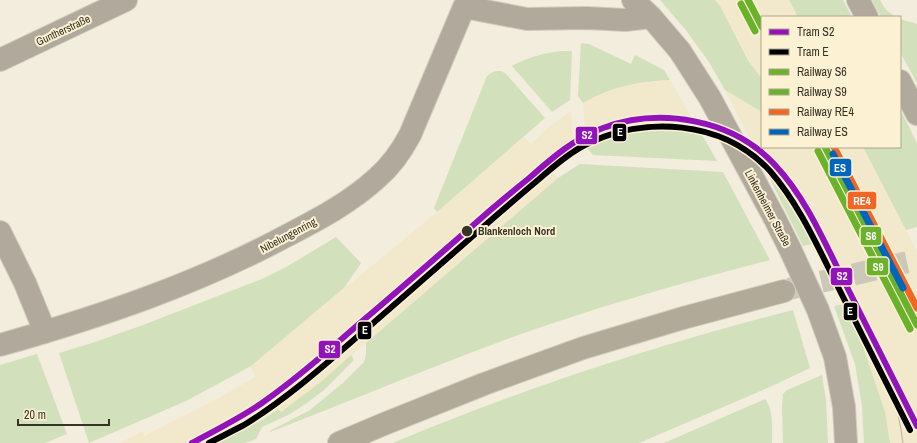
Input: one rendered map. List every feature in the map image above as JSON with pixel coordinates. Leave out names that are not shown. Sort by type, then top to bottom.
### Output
[{"type":"main road","points":[[339,443],[484,384],[583,348],[683,318],[784,291]]},
{"type":"street","name":"Guntherstraße","points":[[0,60],[126,0]]},
{"type":"street","name":"Linkenheimer Straße","points":[[633,0],[651,17],[680,52],[710,98],[790,249],[818,310],[837,363],[844,407],[846,443]]},
{"type":"street","points":[[858,0],[866,16]]},
{"type":"street","points":[[467,3],[527,19],[587,18],[625,20],[651,17]]},
{"type":"street","name":"Nibelungenring","points":[[0,345],[46,332],[129,305],[212,273],[260,250],[316,220],[353,197],[378,178],[400,155],[467,3]]},
{"type":"street","points":[[901,83],[917,114]]},
{"type":"street","points":[[0,232],[25,283],[46,332]]},
{"type":"shaded area","points":[[715,0],[789,0],[797,16],[761,16],[761,78],[749,60],[720,6]]},
{"type":"shaded area","points":[[670,80],[701,133],[672,129],[637,130],[602,140],[587,148],[583,103],[609,90],[622,86]]},
{"type":"shaded area","points":[[725,90],[761,111],[761,148],[864,148],[917,251],[917,443],[890,443],[885,412],[856,326],[802,224],[777,185],[768,175]]},
{"type":"shaded area","points":[[571,111],[575,152],[552,170],[558,178],[322,381],[281,413],[278,409],[264,419],[216,443],[119,443],[143,431],[144,436],[217,399],[255,377],[251,366],[437,212],[524,137],[531,144],[550,126]]},
{"type":"green space","points":[[660,0],[715,0],[720,6],[748,60],[761,78],[761,111],[725,90],[709,62],[685,29]]},
{"type":"green space","points":[[789,0],[843,0],[851,16],[797,16]]},
{"type":"green space","points":[[872,0],[880,0],[886,10],[895,16],[880,16]]},
{"type":"green space","points":[[901,19],[917,24],[917,83],[901,54]]},
{"type":"green space","points":[[581,43],[589,44],[631,64],[635,55],[664,70],[670,80],[625,86],[594,97],[583,103],[578,96]]},
{"type":"green space","points":[[562,51],[572,51],[570,100],[552,112],[512,66],[536,56]]},
{"type":"green space","points":[[496,71],[501,71],[506,74],[545,118],[437,212],[434,208],[487,76]]},
{"type":"green space","points":[[901,111],[917,143],[917,227],[906,230],[864,148],[901,148]]},
{"type":"green space","points":[[653,129],[672,129],[701,133],[717,161],[593,155],[587,148],[619,135]]},
{"type":"green space","points":[[580,164],[723,172],[770,260],[660,290],[550,324],[452,360],[270,432],[310,410],[344,382],[364,362],[366,343],[558,178]]},
{"type":"green space","points":[[768,175],[787,199],[812,244],[803,246]]},
{"type":"green space","points":[[336,237],[361,263],[344,288],[251,366],[186,401],[89,443],[59,353],[143,325],[262,279],[288,266]]},
{"type":"green space","points":[[844,304],[856,326],[885,412],[890,443],[864,443],[862,406],[855,364],[834,306]]},
{"type":"green space","points":[[793,310],[810,368],[772,386],[639,443],[393,443],[492,404],[591,369],[691,338]]},
{"type":"green space","points":[[37,354],[67,434],[45,443],[0,443],[0,365]]},
{"type":"green space","points":[[351,355],[354,360],[324,390],[290,414],[262,427],[256,439],[245,443],[216,443],[264,419],[278,409],[281,412],[322,381]]},
{"type":"green space","points":[[822,375],[826,400],[828,443],[783,443],[783,394],[787,390]]},
{"type":"green space","points":[[765,399],[768,403],[771,414],[772,443],[664,443]]},
{"type":"tunnel","points":[[789,289],[917,260]]},
{"type":"tram line","name":"S2","points":[[192,443],[245,414],[287,384],[563,150],[582,138],[603,128],[648,118],[671,118],[695,121],[717,128],[738,137],[758,149],[786,177],[813,219],[917,426]]},
{"type":"tram line","name":"E","points":[[209,443],[244,425],[261,414],[309,378],[566,157],[585,145],[608,135],[632,129],[657,127],[682,128],[706,132],[730,141],[751,154],[770,171],[789,196],[806,224],[910,430]]},
{"type":"tram line","points":[[866,327],[879,355],[894,398],[903,443]]},
{"type":"rail line","name":"S6","points":[[748,0],[761,25]]},
{"type":"rail line","name":"S9","points":[[741,4],[755,31]]},
{"type":"rail line","name":"S6","points":[[826,148],[917,325]]},
{"type":"rail line","name":"RE4","points":[[835,148],[917,308]]},
{"type":"rail line","name":"S9","points":[[818,151],[910,329]]},
{"type":"rail line","name":"ES","points":[[833,154],[903,288]]},
{"type":"place","name":"Blankenloch Nord","points":[[467,231]]}]
